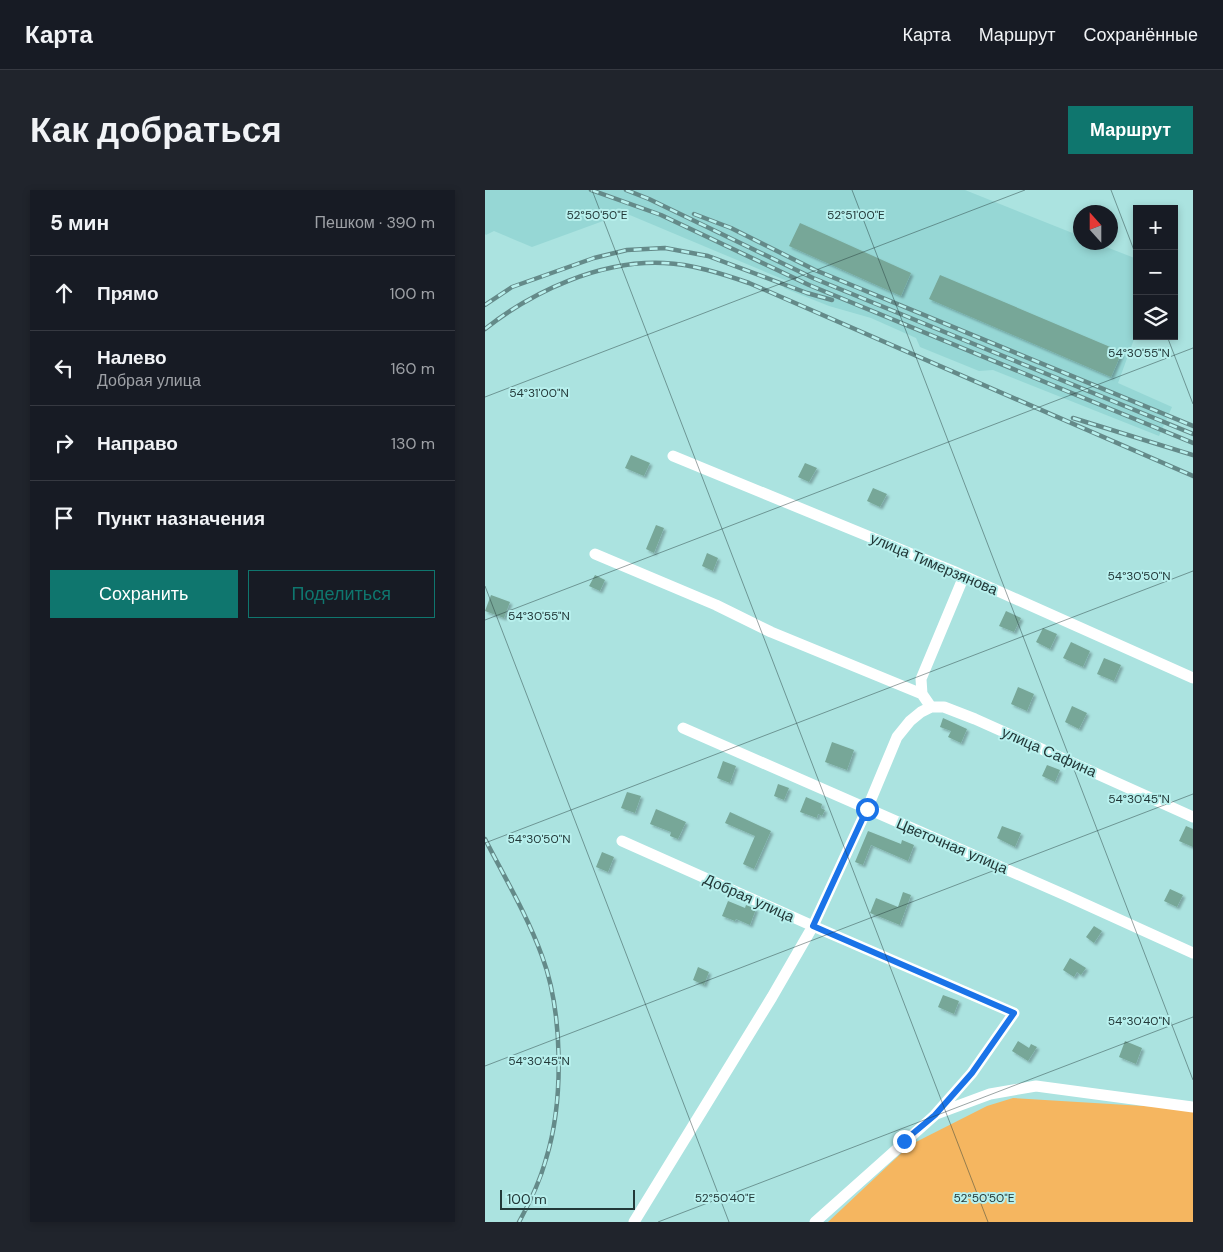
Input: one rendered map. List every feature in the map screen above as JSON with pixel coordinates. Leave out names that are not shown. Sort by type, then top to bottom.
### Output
[{"type":"street","name":"улица Тимерзянова","points":[[673,456],[964,576],[1193,678]]},
{"type":"street","points":[[595,554],[716,605],[771,632],[922,694]]},
{"type":"street","points":[[633,1222],[813,926],[867,809],[897,737],[910,720],[931,707],[922,694],[921,679],[964,576]]},
{"type":"street","name":"улица Сафина","points":[[931,707],[944,707],[975,719],[1193,817]]},
{"type":"street","name":"Цветочная улица","points":[[683,728],[1193,953]]},
{"type":"street","name":"Добрая улица","points":[[622,841],[1014,1013],[972,1073],[935,1115]]},
{"type":"street","points":[[815,1222],[935,1115],[990,1094],[1036,1086],[1193,1107]]},
{"type":"shaded area","points":[[485,190],[965,190],[1073,233],[1073,250],[1114,250],[1133,257],[1134,340],[1118,383],[1172,407],[1159,436],[993,370],[979,371],[920,347],[916,338],[871,318],[829,306],[784,288],[787,281],[625,213],[532,247],[494,231],[485,234]]},
{"type":"shaded area","points":[[1013,1098],[1193,1109],[1193,1222],[828,1222],[910,1145],[987,1106]]},
{"type":"building","points":[[800,223],[911,273],[901,296],[789,246]]},
{"type":"building","points":[[940,275],[1122,352],[1111,377],[929,299]]},
{"type":"building","points":[[631,455],[650,463],[644,476],[625,468]]},
{"type":"building","points":[[805,463],[817,468],[809,482],[798,477]]},
{"type":"building","points":[[873,488],[887,494],[880,507],[867,501]]},
{"type":"building","points":[[656,525],[664,528],[654,553],[646,549]]},
{"type":"building","points":[[707,553],[718,558],[713,571],[702,566]]},
{"type":"building","points":[[595,575],[605,580],[600,591],[589,586]]},
{"type":"building","points":[[491,595],[510,602],[504,618],[485,611]]},
{"type":"building","points":[[1006,611],[1021,618],[1014,632],[999,626]]},
{"type":"building","points":[[1043,628],[1057,634],[1050,649],[1036,642]]},
{"type":"building","points":[[1071,642],[1090,651],[1083,667],[1063,658]]},
{"type":"building","points":[[1104,658],[1121,665],[1114,681],[1097,674]]},
{"type":"building","points":[[1018,687],[1034,694],[1027,711],[1011,704]]},
{"type":"building","points":[[1072,706],[1087,713],[1079,729],[1065,722]]},
{"type":"building","points":[[943,718],[967,729],[961,743],[948,737],[951,731],[940,727]]},
{"type":"building","points":[[832,742],[854,750],[847,770],[825,762]]},
{"type":"building","points":[[723,761],[736,766],[730,783],[717,778]]},
{"type":"building","points":[[1047,765],[1060,770],[1055,782],[1042,776]]},
{"type":"building","points":[[778,784],[789,788],[784,800],[774,796]]},
{"type":"building","points":[[627,792],[641,796],[635,813],[621,808]]},
{"type":"building","points":[[806,797],[822,804],[821,808],[825,810],[822,816],[818,814],[817,818],[800,812]]},
{"type":"building","points":[[656,809],[686,822],[678,839],[670,836],[671,832],[650,824]]},
{"type":"building","points":[[730,812],[771,831],[754,869],[743,864],[755,836],[725,823]]},
{"type":"building","points":[[1002,826],[1021,833],[1015,847],[997,838]]},
{"type":"building","points":[[1186,826],[1193,829],[1193,847],[1179,841]]},
{"type":"building","points":[[868,831],[901,844],[902,840],[914,845],[908,861],[871,845],[863,865],[855,862]]},
{"type":"building","points":[[602,852],[614,857],[608,872],[596,867]]},
{"type":"building","points":[[1170,889],[1183,895],[1177,907],[1164,901]]},
{"type":"building","points":[[903,892],[911,895],[900,925],[870,913],[876,898],[898,907]]},
{"type":"building","points":[[728,901],[745,908],[746,905],[756,909],[750,925],[722,916]]},
{"type":"building","points":[[1094,926],[1102,931],[1094,943],[1086,937]]},
{"type":"building","points":[[1070,958],[1086,968],[1081,975],[1077,972],[1074,977],[1063,970]]},
{"type":"building","points":[[698,967],[709,972],[704,985],[693,980]]},
{"type":"building","points":[[943,995],[959,1001],[954,1014],[938,1007]]},
{"type":"building","points":[[1018,1041],[1029,1048],[1031,1044],[1037,1047],[1028,1061],[1012,1051]]},
{"type":"building","points":[[1125,1041],[1142,1048],[1136,1064],[1119,1057]]},
{"type":"railway","points":[[591,190],[661,215],[809,285],[1193,443]]},
{"type":"railway","points":[[626,190],[649,199],[813,278],[1193,434]]},
{"type":"railway","points":[[694,214],[731,228],[815,270],[1193,426]]},
{"type":"railway","points":[[485,305],[512,287],[594,258],[627,250],[665,248],[708,256],[807,293],[832,300]]},
{"type":"railway","points":[[485,329],[524,302],[569,281],[592,273],[640,263],[664,263],[696,267],[749,283],[1193,476]]},
{"type":"railway","points":[[1073,418],[1193,455]]},
{"type":"railway","points":[[485,839],[523,911],[542,956],[549,978],[557,1030],[558,1084],[552,1136],[541,1175],[519,1222]]},
{"type":"route","points":[[867,809],[813,926],[1014,1013],[972,1073],[935,1115],[904,1141]]}]
